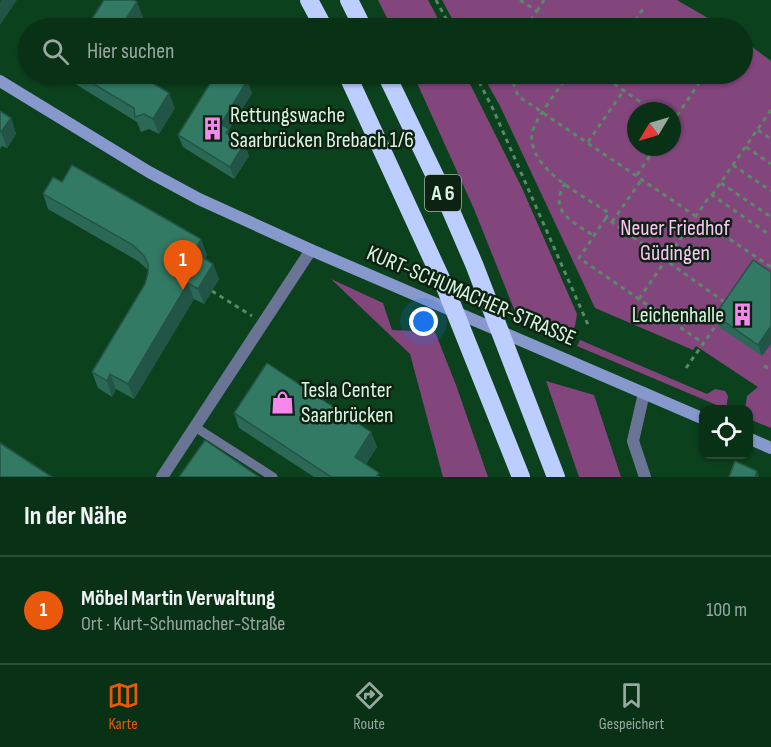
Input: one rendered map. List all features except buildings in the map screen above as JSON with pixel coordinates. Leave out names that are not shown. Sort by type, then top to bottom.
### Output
[{"type":"highway","points":[[309,0],[319,18]]},
{"type":"highway","points":[[349,0],[358,18]]},
{"type":"highway","name":"A 6","points":[[352,84],[445,287],[521,477]]},
{"type":"highway","name":"A 6","points":[[391,84],[445,197],[494,314],[556,477]]},
{"type":"street","name":"KURT-SCHUMACHER-STRASSE","points":[[0,81],[189,194],[311,250],[699,417]]},
{"type":"street","points":[[162,477],[311,250]]},
{"type":"street","points":[[644,393],[633,441],[645,477]]},
{"type":"street","points":[[753,440],[771,448]]},
{"type":"lane","points":[[195,427],[273,477]]},
{"type":"path","points":[[436,0],[446,18]]},
{"type":"path","points":[[520,0],[537,11]]},
{"type":"path","points":[[532,18],[544,0]]},
{"type":"path","points":[[637,18],[643,9]]},
{"type":"path","points":[[480,84],[588,327]]},
{"type":"path","points":[[514,84],[518,96],[544,111],[771,267]]},
{"type":"path","points":[[562,84],[532,131],[533,145],[545,169],[609,213],[579,258],[703,343]]},
{"type":"path","points":[[615,84],[641,102]]},
{"type":"path","points":[[681,110],[698,84]]},
{"type":"path","points":[[588,142],[624,90]]},
{"type":"path","points":[[639,299],[771,111]]},
{"type":"path","points":[[758,130],[771,139]]},
{"type":"path","points":[[746,147],[771,164]]},
{"type":"path","points":[[637,175],[650,156]]},
{"type":"path","points":[[733,165],[771,191]]},
{"type":"path","points":[[612,222],[642,179]]},
{"type":"path","points":[[565,183],[559,193],[559,207],[563,213],[594,236]]},
{"type":"path","points":[[721,183],[771,217]]},
{"type":"path","points":[[712,195],[767,233],[771,233]]},
{"type":"path","points":[[606,218],[730,305]]},
{"type":"path","points":[[212,291],[264,324]]},
{"type":"path","points":[[686,368],[723,315]]},
{"type":"path","points":[[764,366],[771,369]]},
{"type":"green space","points":[[378,0],[428,0],[438,18],[387,18]]},
{"type":"green space","points":[[442,0],[677,0],[708,18],[452,18]]},
{"type":"green space","name":"Neuer Friedhof Güdingen","points":[[753,48],[771,61],[771,428],[753,421],[753,405],[746,405],[747,396],[758,387],[696,346],[693,350],[595,308],[488,84],[753,84]]},
{"type":"green space","points":[[418,84],[470,84],[522,188],[577,314],[575,326],[570,333],[564,336],[554,336],[538,329],[516,314],[474,209]]},
{"type":"green space","points":[[331,279],[383,303],[392,330],[435,332],[488,477],[443,477],[410,354]]},
{"type":"green space","points":[[580,340],[707,394],[715,389],[725,391],[728,396],[727,405],[717,405],[577,346]]},
{"type":"green space","points":[[546,381],[594,395],[621,477],[579,477]]},
{"type":"place","name":"Rettungswache Saarbrücken Brebach 1/6","points":[[212,128]]},
{"type":"place","name":"Möbel Martin Verwaltung","points":[[183,290]]},
{"type":"place","name":"Leichenhalle","points":[[742,315]]},
{"type":"place","name":"Tesla Center Saarbrücken","points":[[283,403]]}]
